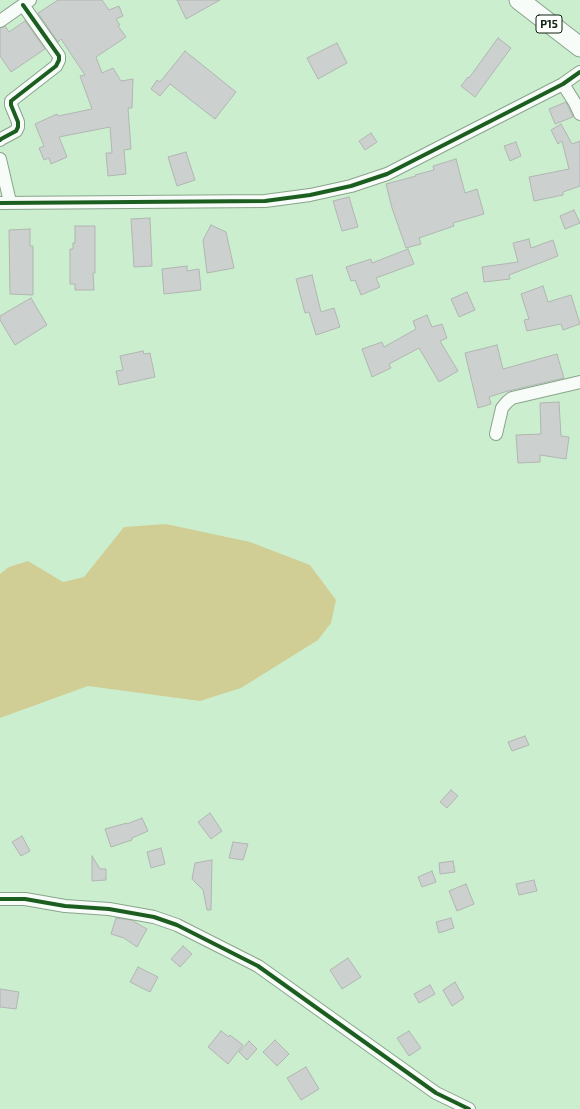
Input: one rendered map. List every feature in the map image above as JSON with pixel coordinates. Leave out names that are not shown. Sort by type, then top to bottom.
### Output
[{"type":"main road","name":"P15","points":[[519,0],[577,40]]},
{"type":"street","points":[[0,21],[26,3],[59,56],[56,66],[11,101],[11,105],[18,122],[18,127],[16,131],[0,140]]},
{"type":"street","points":[[0,159],[5,202],[265,201],[310,195],[351,186],[387,174],[563,84],[580,72]]},
{"type":"street","points":[[563,84],[580,114]]},
{"type":"street","points":[[496,434],[502,408],[506,402],[512,398],[580,382]]},
{"type":"street","points":[[0,899],[25,899],[66,906],[109,909],[154,917],[177,925],[258,966],[436,1093],[469,1109]]},
{"type":"shaded area","points":[[166,524],[250,542],[310,565],[336,600],[331,623],[318,640],[241,688],[200,701],[88,686],[0,718],[0,574],[9,567],[28,561],[63,582],[84,577],[124,527]]},
{"type":"building","points":[[58,0],[102,0],[109,10],[119,6],[123,16],[116,19],[120,25],[118,26],[126,37],[96,57],[102,73],[113,68],[121,81],[133,79],[132,108],[128,108],[131,149],[124,150],[126,174],[108,176],[106,153],[112,153],[110,127],[59,137],[67,157],[51,164],[49,158],[44,160],[39,148],[44,146],[35,124],[57,114],[58,116],[92,109],[80,76],[85,75],[61,39],[58,42],[38,13]]},
{"type":"building","points":[[177,0],[220,0],[186,19]]},
{"type":"building","points":[[25,21],[45,49],[11,72],[0,56],[0,28],[5,26],[9,32]]},
{"type":"building","points":[[498,38],[511,48],[475,97],[461,86],[468,77],[469,78]]},
{"type":"building","points":[[337,43],[347,63],[318,79],[307,58]]},
{"type":"building","points":[[185,51],[236,92],[215,119],[170,84],[160,96],[151,89],[157,80],[160,82]]},
{"type":"building","points":[[566,102],[573,117],[555,124],[549,109]]},
{"type":"building","points":[[561,124],[572,144],[580,141],[580,186],[563,192],[563,195],[534,201],[529,177],[569,169],[562,141],[558,144],[551,130]]},
{"type":"building","points":[[371,133],[377,142],[365,150],[359,141]]},
{"type":"building","points":[[516,142],[521,156],[510,161],[504,146]]},
{"type":"building","points":[[186,152],[195,180],[177,186],[168,157]]},
{"type":"building","points":[[456,159],[465,193],[477,189],[484,214],[453,223],[454,226],[419,238],[421,244],[406,248],[392,208],[386,184],[434,170],[433,166]]},
{"type":"building","points":[[349,197],[358,227],[342,231],[333,201]]},
{"type":"building","points":[[574,210],[580,223],[565,229],[560,216]]},
{"type":"building","points":[[150,218],[152,266],[134,267],[131,219]]},
{"type":"building","points":[[211,225],[226,232],[234,268],[207,273],[203,240]]},
{"type":"building","points":[[75,226],[95,226],[95,273],[93,273],[94,290],[75,290],[75,284],[70,284],[70,249],[73,249],[73,243],[75,243]]},
{"type":"building","points":[[30,229],[30,246],[33,246],[33,295],[10,294],[9,230]]},
{"type":"building","points":[[529,239],[531,248],[553,240],[558,256],[509,275],[510,279],[484,282],[482,267],[518,262],[513,243]]},
{"type":"building","points":[[408,249],[414,264],[376,278],[380,287],[361,295],[355,280],[351,281],[346,267],[371,259],[372,263]]},
{"type":"building","points":[[187,266],[187,271],[199,269],[201,290],[164,294],[162,269]]},
{"type":"building","points":[[312,275],[321,312],[334,308],[340,327],[316,335],[309,312],[305,313],[296,279]]},
{"type":"building","points":[[543,286],[548,302],[571,295],[580,324],[563,330],[561,324],[527,331],[524,320],[529,319],[521,294]]},
{"type":"building","points":[[467,292],[475,310],[459,317],[451,299]]},
{"type":"building","points":[[31,298],[47,325],[15,345],[0,320],[0,316]]},
{"type":"building","points":[[427,315],[432,327],[442,324],[447,338],[440,341],[458,371],[439,382],[419,348],[389,364],[391,368],[372,377],[362,349],[382,342],[384,347],[416,329],[413,321]]},
{"type":"building","points":[[497,345],[503,369],[557,354],[564,378],[489,397],[491,404],[478,408],[465,353]]},
{"type":"building","points":[[143,351],[144,354],[150,353],[155,377],[119,385],[116,371],[123,370],[120,356]]},
{"type":"building","points":[[559,402],[561,436],[569,437],[566,459],[540,455],[540,462],[518,463],[516,435],[541,434],[540,403]]},
{"type":"building","points":[[525,736],[529,745],[512,751],[508,742]]},
{"type":"building","points":[[451,790],[458,796],[447,808],[440,802]]},
{"type":"building","points":[[210,813],[222,831],[211,839],[198,822]]},
{"type":"building","points":[[142,818],[148,831],[132,838],[132,840],[111,847],[105,829],[127,824]]},
{"type":"building","points":[[22,836],[30,851],[21,856],[12,842]]},
{"type":"building","points":[[233,842],[248,844],[243,860],[229,858]]},
{"type":"building","points":[[161,848],[165,864],[151,868],[147,852]]},
{"type":"building","points":[[92,856],[100,869],[106,869],[106,880],[92,881]]},
{"type":"building","points":[[212,860],[211,910],[207,910],[203,890],[192,879],[195,863]]},
{"type":"building","points":[[453,861],[455,872],[440,874],[439,863]]},
{"type":"building","points":[[432,871],[436,882],[422,887],[418,877]]},
{"type":"building","points":[[534,880],[537,891],[519,895],[516,884]]},
{"type":"building","points":[[466,884],[474,904],[457,911],[449,891]]},
{"type":"building","points":[[116,918],[131,920],[147,929],[137,947],[124,938],[111,934]]},
{"type":"building","points":[[451,918],[454,928],[439,933],[436,922]]},
{"type":"building","points":[[183,946],[192,954],[180,967],[171,959]]},
{"type":"building","points":[[348,958],[361,977],[342,989],[330,970]]},
{"type":"building","points":[[138,967],[158,977],[150,992],[130,982]]},
{"type":"building","points":[[455,982],[464,998],[452,1006],[443,990]]},
{"type":"building","points":[[430,985],[435,994],[419,1003],[414,994]]},
{"type":"building","points":[[0,989],[19,992],[16,1009],[0,1007]]},
{"type":"building","points":[[221,1031],[229,1037],[230,1035],[243,1045],[228,1064],[208,1047]]},
{"type":"building","points":[[409,1031],[421,1048],[409,1056],[397,1038]]},
{"type":"building","points":[[275,1040],[289,1054],[277,1066],[263,1052]]},
{"type":"building","points":[[249,1041],[257,1049],[247,1060],[239,1052]]},
{"type":"building","points":[[306,1067],[319,1089],[301,1100],[287,1078]]},
{"type":"cycle path","points":[[0,140],[16,131],[18,127],[18,122],[11,105],[11,101],[56,66],[59,60],[59,56],[23,5]]},
{"type":"cycle path","points":[[0,203],[265,201],[310,195],[351,186],[387,174],[563,84],[580,72]]},
{"type":"cycle path","points":[[0,899],[25,899],[65,906],[109,909],[154,917],[177,925],[258,966],[436,1093],[469,1109]]}]
